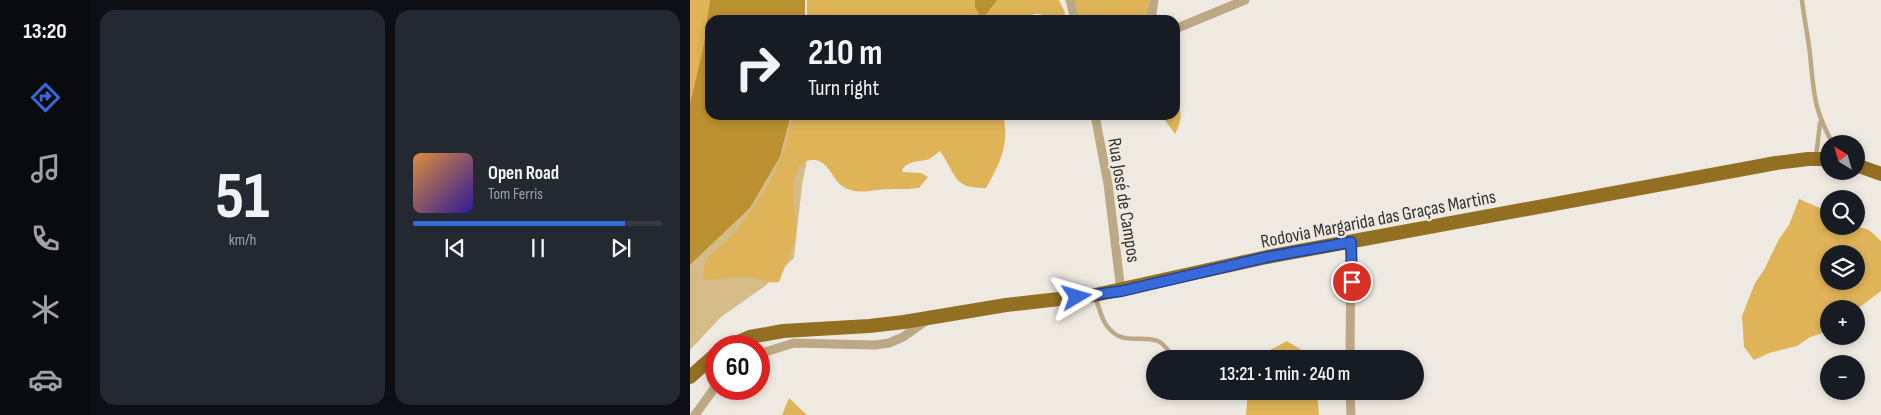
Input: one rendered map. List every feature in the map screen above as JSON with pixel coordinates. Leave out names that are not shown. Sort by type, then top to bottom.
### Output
[{"type":"main road","name":"Rodovia Margarida das Graças Martins","points":[[757,335],[869,326],[1006,305],[1122,291],[1267,257],[1776,163],[1820,159]]},
{"type":"main road","points":[[1865,168],[1881,174]]},
{"type":"main road","points":[[690,377],[705,364]]},
{"type":"street","points":[[1070,0],[1074,15]]},
{"type":"street","points":[[1152,15],[1154,0]]},
{"type":"street","points":[[1180,27],[1244,0]]},
{"type":"street","name":"Rua José de Campos","points":[[1096,120],[1108,184],[1122,291]]},
{"type":"street","points":[[1350,350],[1351,242]]},
{"type":"street","points":[[770,350],[798,342],[875,345],[889,343],[910,333],[929,318]]},
{"type":"street","points":[[695,415],[706,400]]},
{"type":"street","points":[[1350,400],[1351,415]]},
{"type":"lane","points":[[1802,0],[1810,53],[1813,95],[1820,122],[1821,135]]},
{"type":"lane","points":[[1820,122],[1828,135]]},
{"type":"lane","points":[[1095,295],[1107,327],[1117,335],[1131,340],[1158,341],[1168,350]]},
{"type":"shaded area","points":[[690,0],[719,0],[712,15],[705,15],[705,91],[690,115]]},
{"type":"shaded area","points":[[710,0],[805,0],[805,15],[708,15]]},
{"type":"shaded area","points":[[807,0],[1059,0],[1065,13],[1065,15],[807,15]]},
{"type":"shaded area","points":[[975,0],[997,0],[985,15],[979,15],[975,7]]},
{"type":"shaded area","points":[[1070,0],[1149,0],[1148,15],[1074,15]]},
{"type":"shaded area","points":[[705,36],[705,120],[790,120],[780,157],[750,208],[690,265],[690,104]]},
{"type":"shaded area","points":[[1180,112],[1181,116],[1179,125],[1175,134],[1165,120],[1180,120]]},
{"type":"shaded area","points":[[790,120],[815,120],[802,185],[794,258],[765,286],[721,317],[690,350],[690,265],[750,208],[780,157]]},
{"type":"shaded area","points":[[792,120],[1004,120],[1005,125],[1002,153],[996,170],[986,188],[975,188],[961,183],[940,151],[929,159],[908,164],[902,170],[903,172],[921,173],[928,177],[919,188],[914,189],[855,191],[841,185],[821,162],[808,160],[798,168],[793,185],[796,221],[795,239],[779,282],[743,277],[706,280],[703,277],[704,267],[709,256],[737,231],[769,184],[785,149]]},
{"type":"shaded area","points":[[1799,199],[1820,208],[1820,235],[1865,235],[1865,229],[1869,230],[1881,241],[1881,291],[1865,303],[1865,300],[1820,300],[1820,334],[1810,337],[1797,346],[1769,353],[1754,360],[1744,347],[1742,316],[1755,283],[1764,270],[1779,239],[1789,225]]},
{"type":"shaded area","points":[[1287,341],[1301,350],[1270,350]]},
{"type":"shaded area","points":[[789,398],[807,415],[782,415]]},
{"type":"shaded area","points":[[1247,400],[1318,400],[1319,415],[1246,415]]},
{"type":"route","points":[[1077,297],[1122,291],[1267,257],[1351,242],[1352,282]]}]
